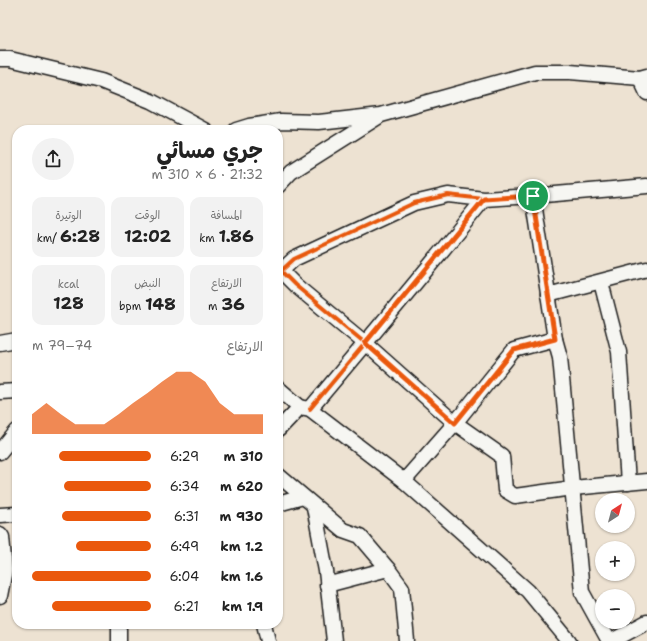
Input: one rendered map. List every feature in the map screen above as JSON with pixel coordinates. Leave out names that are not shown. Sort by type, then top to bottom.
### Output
[{"type":"street","points":[[3,60],[102,81],[151,101],[196,125]]},
{"type":"street","points":[[255,125],[281,121],[319,122],[381,115],[535,72],[570,72],[643,77],[647,92]]},
{"type":"street","points":[[283,181],[291,172],[381,115]]},
{"type":"street","points":[[283,268],[294,259],[414,203],[448,195],[484,199],[647,186]]},
{"type":"street","points":[[533,196],[555,339],[560,357],[582,592],[609,641]]},
{"type":"street","points":[[283,426],[304,408],[365,343],[484,199]]},
{"type":"street","points":[[548,295],[647,269]]},
{"type":"street","points":[[283,273],[455,423],[502,456],[505,490],[515,496],[573,488],[647,481]]},
{"type":"street","points":[[602,282],[619,352],[628,484]]},
{"type":"street","points":[[404,482],[455,423],[514,350],[555,339]]},
{"type":"street","points":[[0,343],[12,341]]},
{"type":"street","points":[[0,392],[12,391]]},
{"type":"street","points":[[283,392],[404,482],[528,591],[569,641]]},
{"type":"street","points":[[0,452],[12,437]]},
{"type":"street","points":[[283,479],[343,530],[360,536],[388,569],[402,588],[407,641]]},
{"type":"street","points":[[283,503],[303,497]]},
{"type":"street","points":[[314,507],[326,571],[334,641]]},
{"type":"street","points":[[0,515],[12,514]]},
{"type":"street","points":[[0,534],[2,537],[5,570],[0,596]]},
{"type":"street","points":[[327,585],[388,569]]},
{"type":"street","points":[[612,641],[647,622]]},
{"type":"street","points":[[119,629],[119,641]]},
{"type":"street","points":[[265,629],[268,641]]},
{"type":"cycle path","points":[[283,269],[294,259],[414,203],[448,195],[484,199]]},
{"type":"cycle path","points":[[365,343],[455,423],[514,350],[555,339],[533,196],[484,199]]},
{"type":"cycle path","points":[[365,343],[484,199]]},
{"type":"cycle path","points":[[283,273],[295,285],[365,343]]},
{"type":"cycle path","points":[[310,409],[365,343]]},
{"type":"route","points":[[533,196],[555,339],[514,350],[455,423],[365,343],[443,251],[484,199],[533,196]]}]
